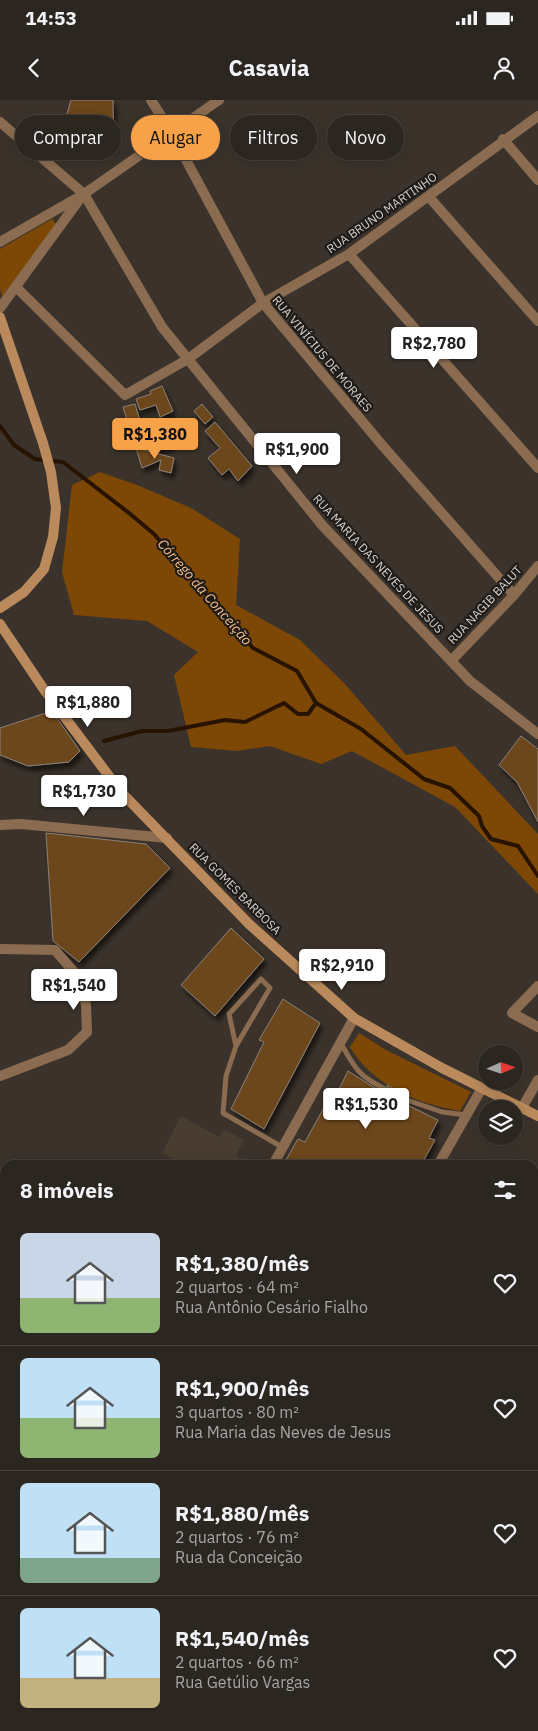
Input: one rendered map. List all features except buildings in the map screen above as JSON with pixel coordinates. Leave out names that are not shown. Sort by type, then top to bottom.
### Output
[{"type":"street","name":"RUA VINÍCIUS DE MORAES","points":[[151,100],[160,115]]},
{"type":"street","points":[[197,115],[220,100]]},
{"type":"street","name":"RUA BRUNO MARTINHO","points":[[16,287],[125,395],[188,359],[263,303],[349,254],[429,198],[503,139],[538,116]]},
{"type":"street","name":"RUA MARIA DAS NEVES DE JESUS","points":[[0,122],[84,194],[162,326],[322,525],[470,681],[538,734]]},
{"type":"street","points":[[503,139],[538,180]]},
{"type":"street","points":[[0,242],[84,194],[132,160]]},
{"type":"street","name":"RUA VINÍCIUS DE MORAES","points":[[186,160],[263,303],[382,445],[514,595]]},
{"type":"street","points":[[0,308],[84,194]]},
{"type":"street","points":[[429,198],[538,322]]},
{"type":"street","points":[[349,254],[538,468]]},
{"type":"street","points":[[0,318],[43,443],[51,472],[56,508],[53,537],[44,569],[24,592],[0,608]]},
{"type":"street","name":"RUA NAGIB BALUT","points":[[451,661],[514,595],[538,566]]},
{"type":"street","name":"RUA GOMES BARBOSA","points":[[0,626],[44,692],[121,792],[249,924],[354,1018],[385,1037],[478,1086]]},
{"type":"street","points":[[0,825],[21,824],[167,838]]},
{"type":"street","points":[[0,949],[55,950],[79,978],[86,1005],[87,1032],[68,1050],[0,1076]]},
{"type":"street","points":[[538,986],[512,1013],[538,1027]]},
{"type":"street","points":[[276,1160],[354,1018]]},
{"type":"street","points":[[523,1106],[538,1080]]},
{"type":"street","points":[[441,1160],[481,1090]]},
{"type":"street","name":"RUA GOMES BARBOSA","points":[[486,1090],[506,1100]]},
{"type":"street","name":"RUA GOMES BARBOSA","points":[[523,1108],[538,1116]]},
{"type":"lane","points":[[236,1046],[228,1014],[261,979],[270,988],[236,1046],[226,1076],[223,1113],[282,1147]]},
{"type":"lane","points":[[340,1042],[354,1067],[364,1078],[385,1088]]},
{"type":"lane","points":[[404,1099],[442,1112],[468,1115]]},
{"type":"shaded area","points":[[52,219],[56,224],[2,297],[0,289],[0,249]]},
{"type":"shaded area","points":[[100,472],[137,485],[191,508],[240,539],[236,605],[300,640],[345,684],[406,755],[455,746],[538,834],[538,894],[455,807],[352,751],[321,764],[270,746],[237,751],[191,747],[174,675],[198,652],[147,621],[74,615],[62,572],[72,485]]},
{"type":"shaded area","points":[[359,1033],[386,1050],[471,1092],[460,1111],[413,1098],[383,1082],[359,1060],[350,1047]]},
{"type":"shaded area","points":[[181,1116],[219,1137],[223,1129],[244,1140],[236,1155],[246,1160],[175,1160],[162,1153]]},
{"type":"waterway","name":"Córrego da Conceição","points":[[0,426],[14,445],[35,459],[63,462],[129,513],[154,534],[253,648],[297,671],[316,703],[361,729],[424,779],[450,788],[479,816],[482,826],[491,839],[518,846],[538,876]]},
{"type":"waterway","points":[[104,741],[142,731],[168,731],[225,720],[245,722],[284,703],[298,714],[308,714],[316,703]]}]
